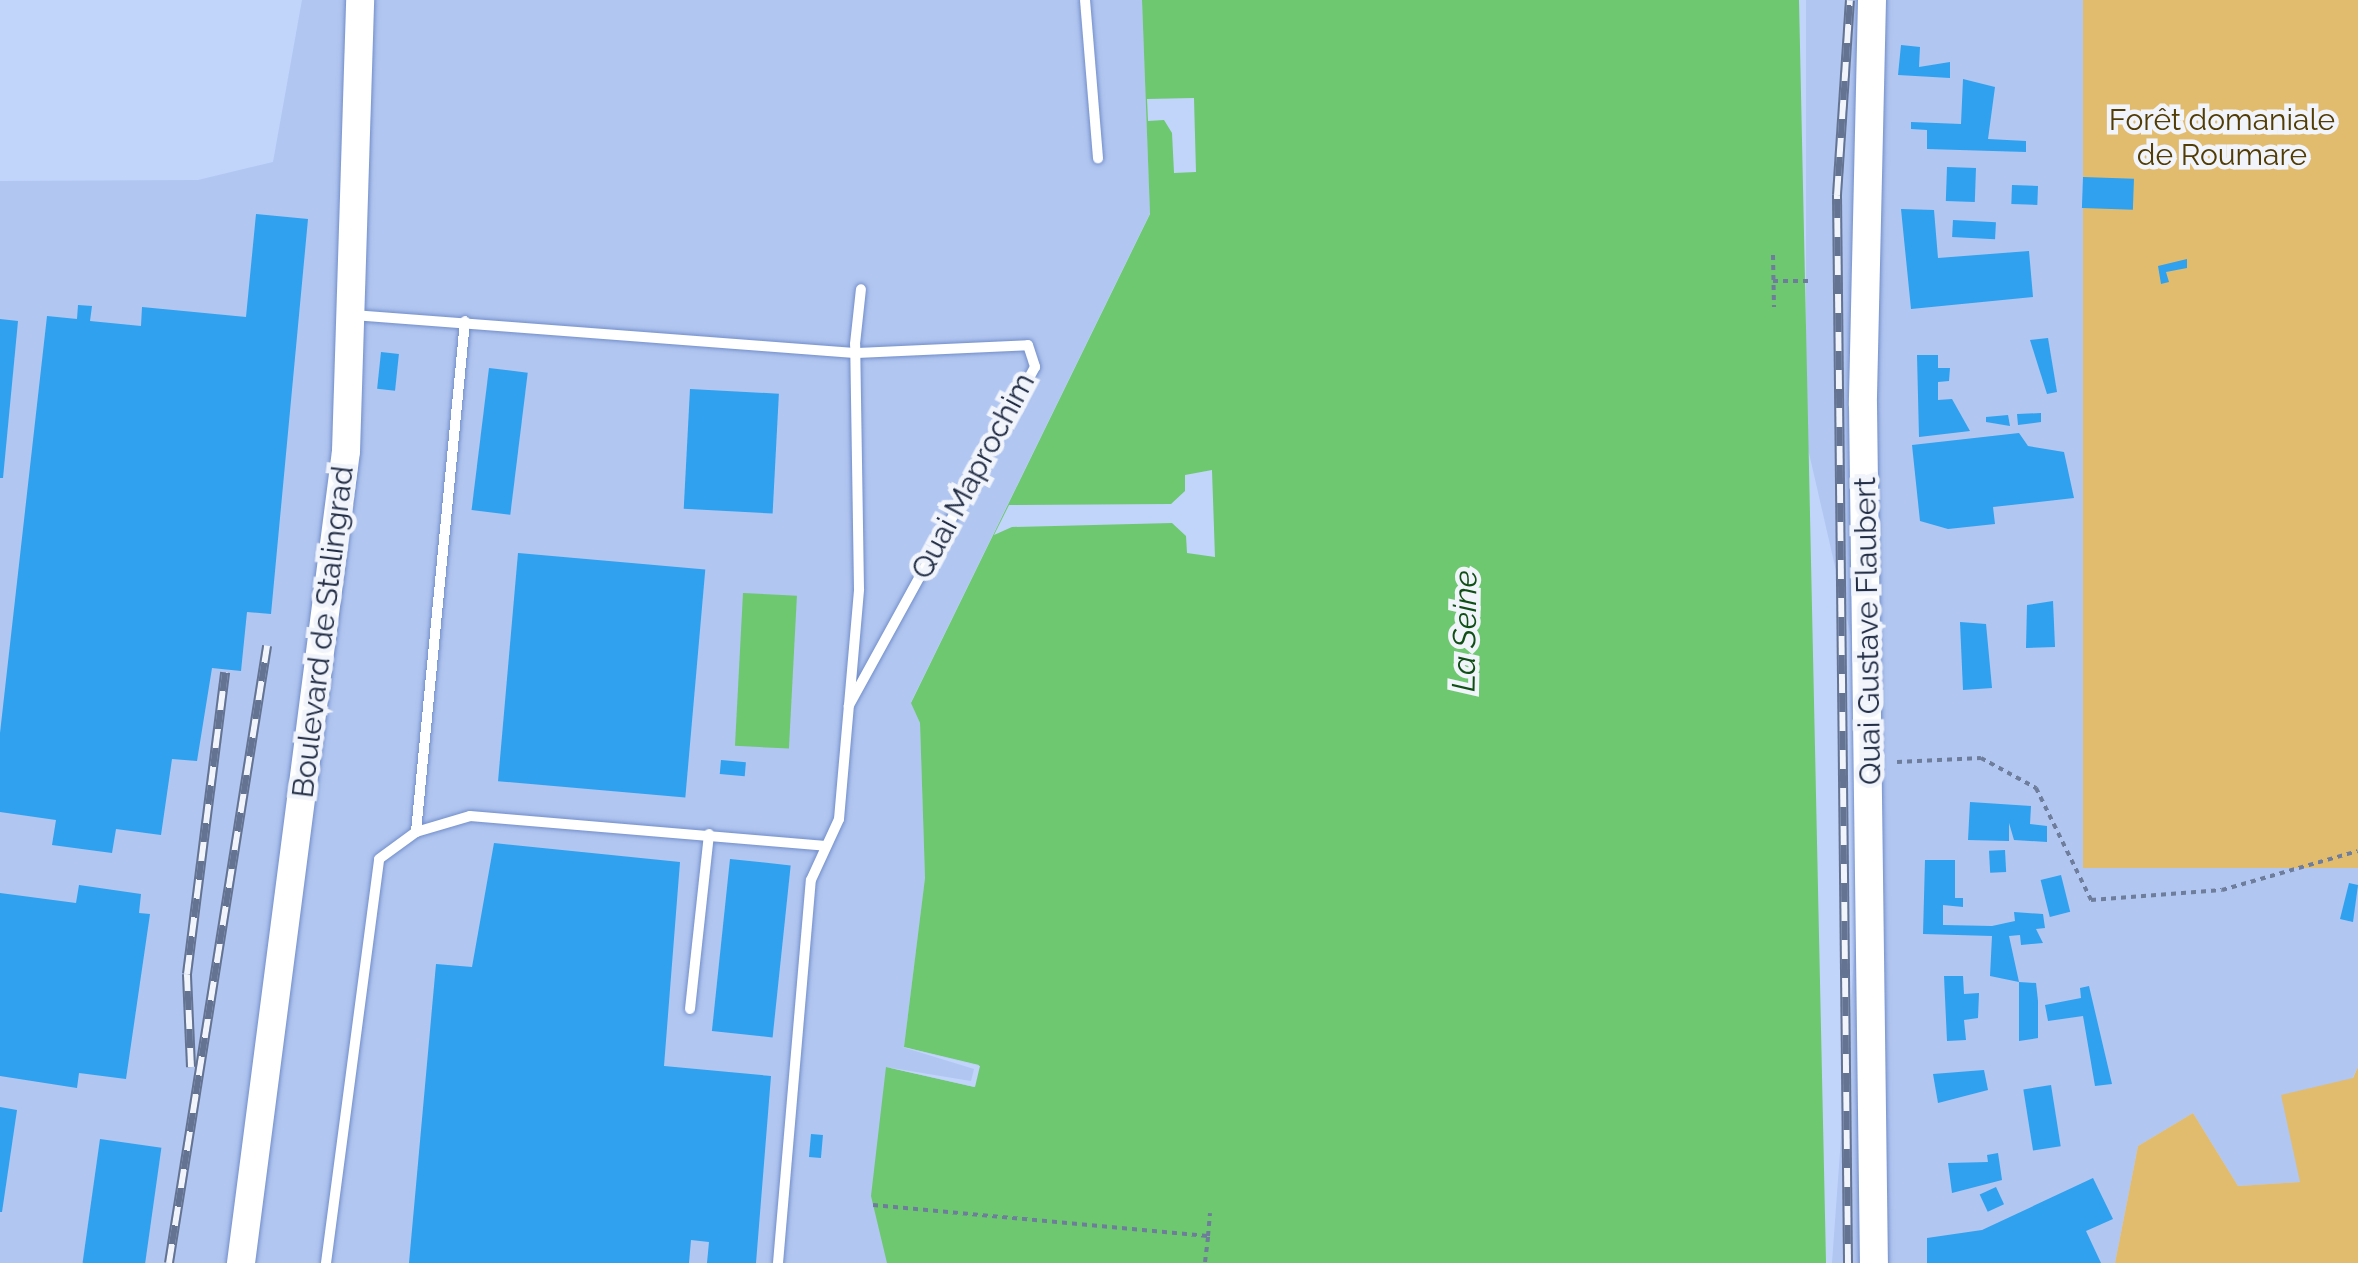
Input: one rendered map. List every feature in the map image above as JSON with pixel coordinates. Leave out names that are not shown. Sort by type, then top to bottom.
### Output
[{"type":"main road","name":"Boulevard de Stalingrad","points":[[241,1262],[346,451],[360,0]]},
{"type":"main road","name":"Quai Gustave Flaubert","points":[[1872,0],[1863,405],[1874,1263]]},
{"type":"lane","points":[[1086,0],[1098,158]]},
{"type":"lane","name":"Quai Maprochim","points":[[778,1263],[811,880],[839,820],[859,589],[855,354],[861,290]]},
{"type":"lane","name":"Quai Maprochim","points":[[353,315],[855,354],[1028,345],[1035,367],[848,706]]},
{"type":"lane","points":[[416,832],[466,321]]},
{"type":"lane","points":[[326,1263],[379,859],[416,832],[470,816],[826,846]]},
{"type":"lane","points":[[690,1009],[709,834]]},
{"type":"path","points":[[1772,255],[1774,307]]},
{"type":"path","points":[[1773,281],[1808,280]]},
{"type":"path","points":[[1896,762],[1980,758],[2036,788],[2091,900],[2222,890],[2358,850]]},
{"type":"path","points":[[873,1205],[1208,1236]]},
{"type":"path","points":[[1205,1262],[1210,1213]]},
{"type":"shaded area","points":[[302,0],[1142,0],[1150,213],[911,702],[920,723],[925,878],[904,1047],[980,1066],[975,1087],[886,1068],[887,1263],[0,1263],[0,181],[198,180],[273,162]]},
{"type":"shaded area","points":[[1806,0],[2083,0],[2109,868],[2358,850],[2358,1067],[2301,1182],[2238,1186],[2193,1113],[2138,1146],[2115,1263],[1832,1263],[1871,723],[1806,440]]},
{"type":"green space","name":"Forêt domaniale de Roumare","points":[[2083,0],[2358,0],[2358,868],[2083,868]]},
{"type":"green space","points":[[2358,1067],[2358,1263],[2115,1263],[2138,1146],[2193,1113],[2238,1186],[2300,1182],[2281,1095],[2353,1078]]},
{"type":"water","name":"La Seine","points":[[1142,0],[1799,0],[1826,1263],[887,1263],[871,1196],[886,1067],[974,1087],[979,1065],[904,1047],[925,878],[920,723],[911,703],[1150,214]]},
{"type":"water","points":[[743,593],[797,596],[789,749],[735,746]]},
{"type":"pier","points":[[1194,98],[1196,172],[1174,173],[1172,133],[1164,120],[1148,121],[1147,99]]},
{"type":"pier","points":[[1212,470],[1215,557],[1187,553],[1186,536],[1172,523],[1012,527],[994,535],[1009,505],[1171,504],[1185,491],[1185,475]]},
{"type":"pier","points":[[899,1046],[980,1066],[975,1087],[886,1067],[971,1081],[974,1069]]},
{"type":"building","points":[[1901,45],[1920,47],[1919,67],[1950,62],[1950,78],[1898,75]]},
{"type":"building","points":[[1963,79],[1995,87],[1988,139],[2026,141],[2026,152],[1927,149],[1927,130],[1911,129],[1911,122],[1961,124]]},
{"type":"building","points":[[1947,167],[1976,168],[1975,202],[1946,201]]},
{"type":"building","points":[[2083,177],[2134,179],[2133,210],[2082,208]]},
{"type":"building","points":[[2012,185],[2038,186],[2037,205],[2011,204]]},
{"type":"building","points":[[1901,209],[1934,210],[1938,258],[2029,251],[2033,297],[1911,309]]},
{"type":"building","points":[[256,214],[308,219],[271,614],[247,612],[241,671],[212,668],[197,761],[172,759],[161,835],[116,829],[112,853],[52,845],[56,820],[0,812],[0,733],[47,316],[77,319],[78,305],[92,306],[90,321],[141,326],[142,307],[246,317]]},
{"type":"building","points":[[1953,220],[1996,222],[1995,239],[1952,237]]},
{"type":"building","points":[[2187,259],[2187,268],[2166,272],[2169,282],[2161,284],[2158,266]]},
{"type":"building","points":[[0,319],[18,321],[3,478],[0,478]]},
{"type":"building","points":[[2048,338],[2057,392],[2047,394],[2030,340]]},
{"type":"building","points":[[381,352],[399,354],[395,391],[377,389]]},
{"type":"building","points":[[1917,355],[1938,355],[1938,368],[1950,368],[1949,381],[1938,382],[1938,400],[1952,399],[1970,431],[1919,437]]},
{"type":"building","points":[[489,368],[528,373],[510,515],[472,510]]},
{"type":"building","points":[[690,389],[779,394],[773,513],[684,509]]},
{"type":"building","points":[[2041,413],[2041,422],[2018,425],[2017,414]]},
{"type":"building","points":[[2008,415],[2010,426],[1986,422],[1986,417]]},
{"type":"building","points":[[2019,433],[2028,446],[2064,452],[2074,498],[1993,507],[1995,524],[1948,529],[1920,521],[1912,445]]},
{"type":"building","points":[[518,553],[705,569],[685,798],[498,781]]},
{"type":"building","points":[[2053,601],[2055,647],[2026,648],[2027,605]]},
{"type":"building","points":[[1960,622],[1986,624],[1992,688],[1963,690]]},
{"type":"building","points":[[721,760],[746,762],[745,776],[720,774]]},
{"type":"building","points":[[1970,802],[2031,806],[2030,824],[2047,826],[2047,842],[2014,840],[2009,823],[2009,841],[1968,840]]},
{"type":"building","points":[[494,843],[680,862],[664,1066],[771,1076],[756,1263],[707,1263],[709,1242],[691,1240],[689,1263],[409,1263],[436,964],[472,967]]},
{"type":"building","points":[[2005,850],[2006,872],[1990,873],[1989,851]]},
{"type":"building","points":[[730,859],[791,865],[773,1037],[712,1031]]},
{"type":"building","points":[[1925,860],[1955,860],[1955,898],[1963,898],[1963,907],[1943,905],[1943,925],[1992,926],[2015,921],[2014,912],[2043,914],[2045,928],[2036,929],[2043,943],[2021,945],[2020,935],[2009,936],[2019,982],[1990,976],[1992,936],[1923,934]]},
{"type":"building","points":[[2061,875],[2070,912],[2050,917],[2041,880]]},
{"type":"building","points":[[2349,883],[2358,885],[2353,922],[2340,919]]},
{"type":"building","points":[[79,885],[141,894],[139,913],[150,914],[126,1079],[79,1073],[77,1088],[0,1076],[0,893],[76,903]]},
{"type":"building","points":[[1944,976],[1963,976],[1964,994],[1979,993],[1978,1018],[1964,1020],[1966,1040],[1947,1041]]},
{"type":"building","points":[[2019,982],[2036,983],[2038,1038],[2019,1041]]},
{"type":"building","points":[[2089,986],[2112,1084],[2095,1086],[2083,1016],[2048,1021],[2045,1005],[2081,998],[2080,988]]},
{"type":"building","points":[[1984,1070],[1988,1090],[1938,1103],[1933,1074]]},
{"type":"building","points":[[2051,1085],[2061,1146],[2033,1151],[2023,1089]]},
{"type":"building","points":[[0,1107],[17,1110],[2,1212],[0,1212]]},
{"type":"building","points":[[811,1134],[823,1135],[821,1158],[809,1157]]},
{"type":"building","points":[[100,1139],[161,1148],[145,1263],[83,1263]]},
{"type":"building","points":[[1998,1153],[2002,1180],[1952,1193],[1948,1163],[1988,1162],[1987,1155]]},
{"type":"building","points":[[2093,1178],[2113,1219],[2086,1231],[2101,1263],[1927,1263],[1927,1238],[1982,1230]]},
{"type":"building","points":[[1996,1187],[2004,1204],[1988,1212],[1980,1195]]},
{"type":"railway","points":[[1848,1263],[1837,195],[1850,0]]},
{"type":"railway","points":[[169,1263],[267,646]]},
{"type":"railway","points":[[191,1067],[187,974],[225,672]]}]
